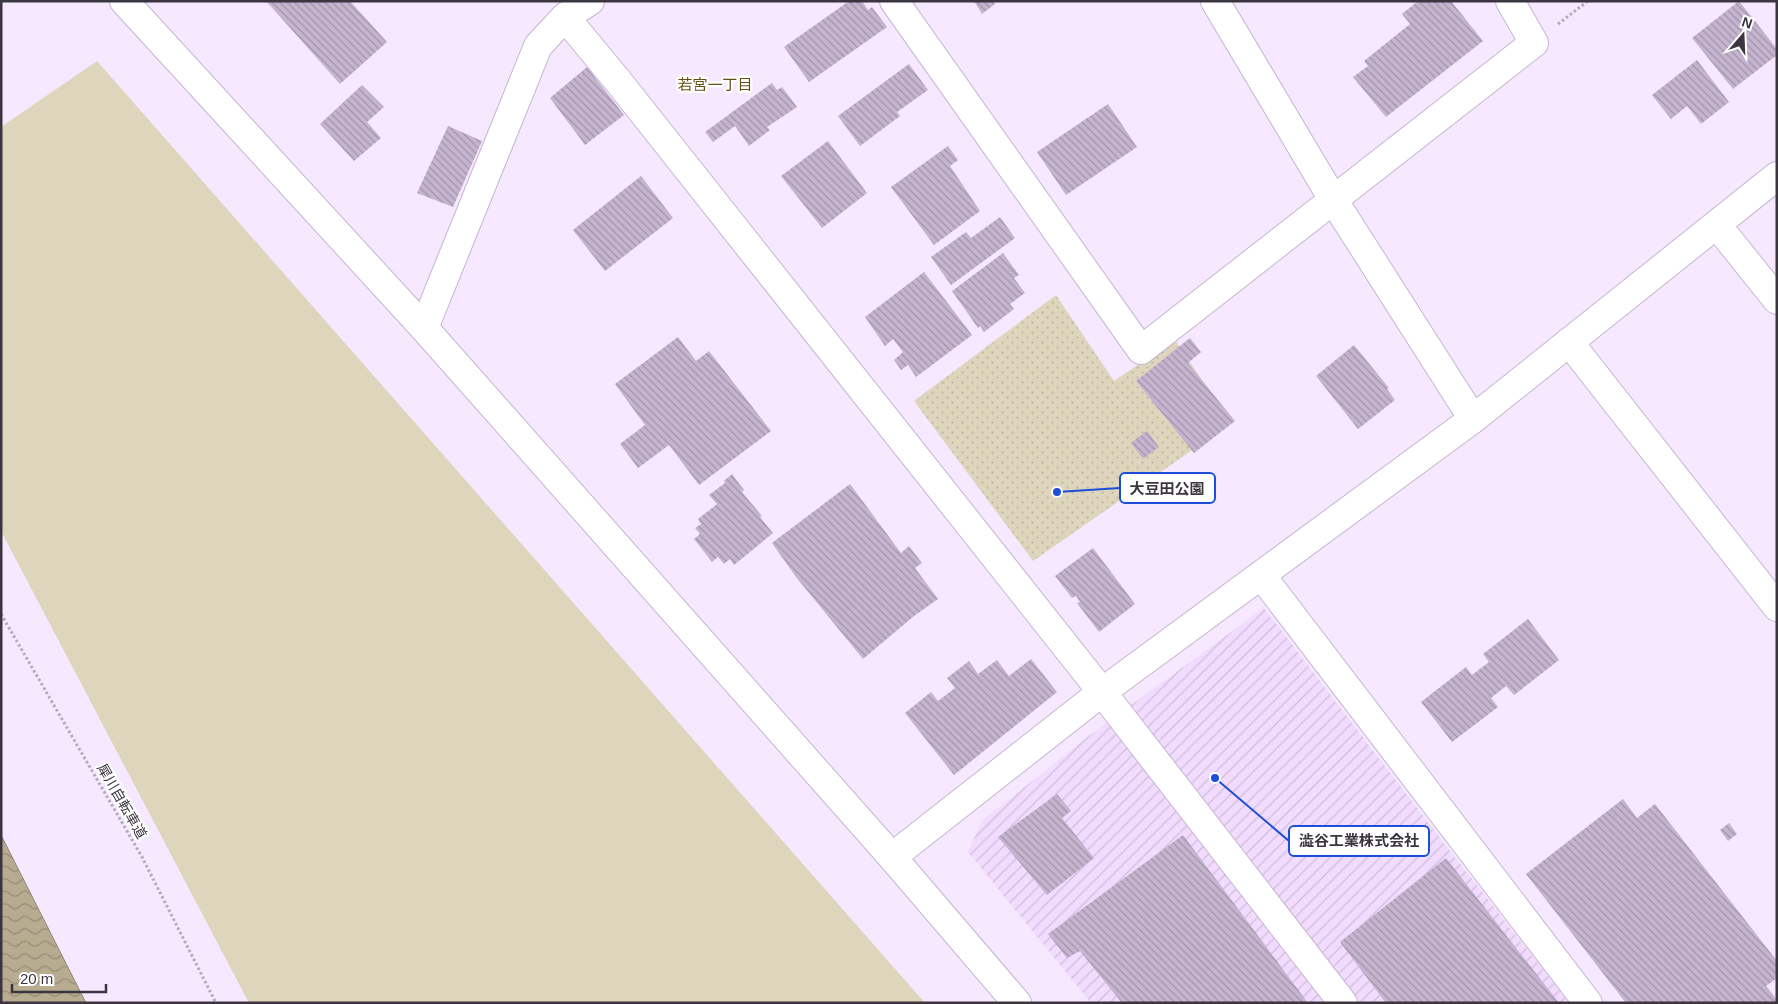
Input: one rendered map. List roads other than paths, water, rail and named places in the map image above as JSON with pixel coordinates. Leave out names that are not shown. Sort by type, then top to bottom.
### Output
[{"type":"street","points":[[124,1],[424,328],[892,857],[1017,1003]]},
{"type":"street","points":[[424,328],[538,46],[565,18],[590,1]]},
{"type":"street","points":[[894,1],[1141,350],[1534,43],[1510,1]]},
{"type":"street","points":[[1215,1],[1334,201],[1473,419]]},
{"type":"street","points":[[565,18],[618,81],[1102,692],[1343,1003]]},
{"type":"street","points":[[892,857],[1102,692],[1473,419],[1777,176]]},
{"type":"street","points":[[1717,225],[1777,300]]},
{"type":"street","points":[[1569,342],[1777,607]]},
{"type":"street","points":[[1261,575],[1588,1003]]},
{"type":"water","points":[[1,835],[86,1003],[1,1003]]},
{"type":"place","name":"大豆田公園","points":[[1057,492]]},
{"type":"place","name":"澁谷工業株式会社","points":[[1215,778]]},
{"type":"district","name":"若宮一丁目","points":[[715,84]]}]
